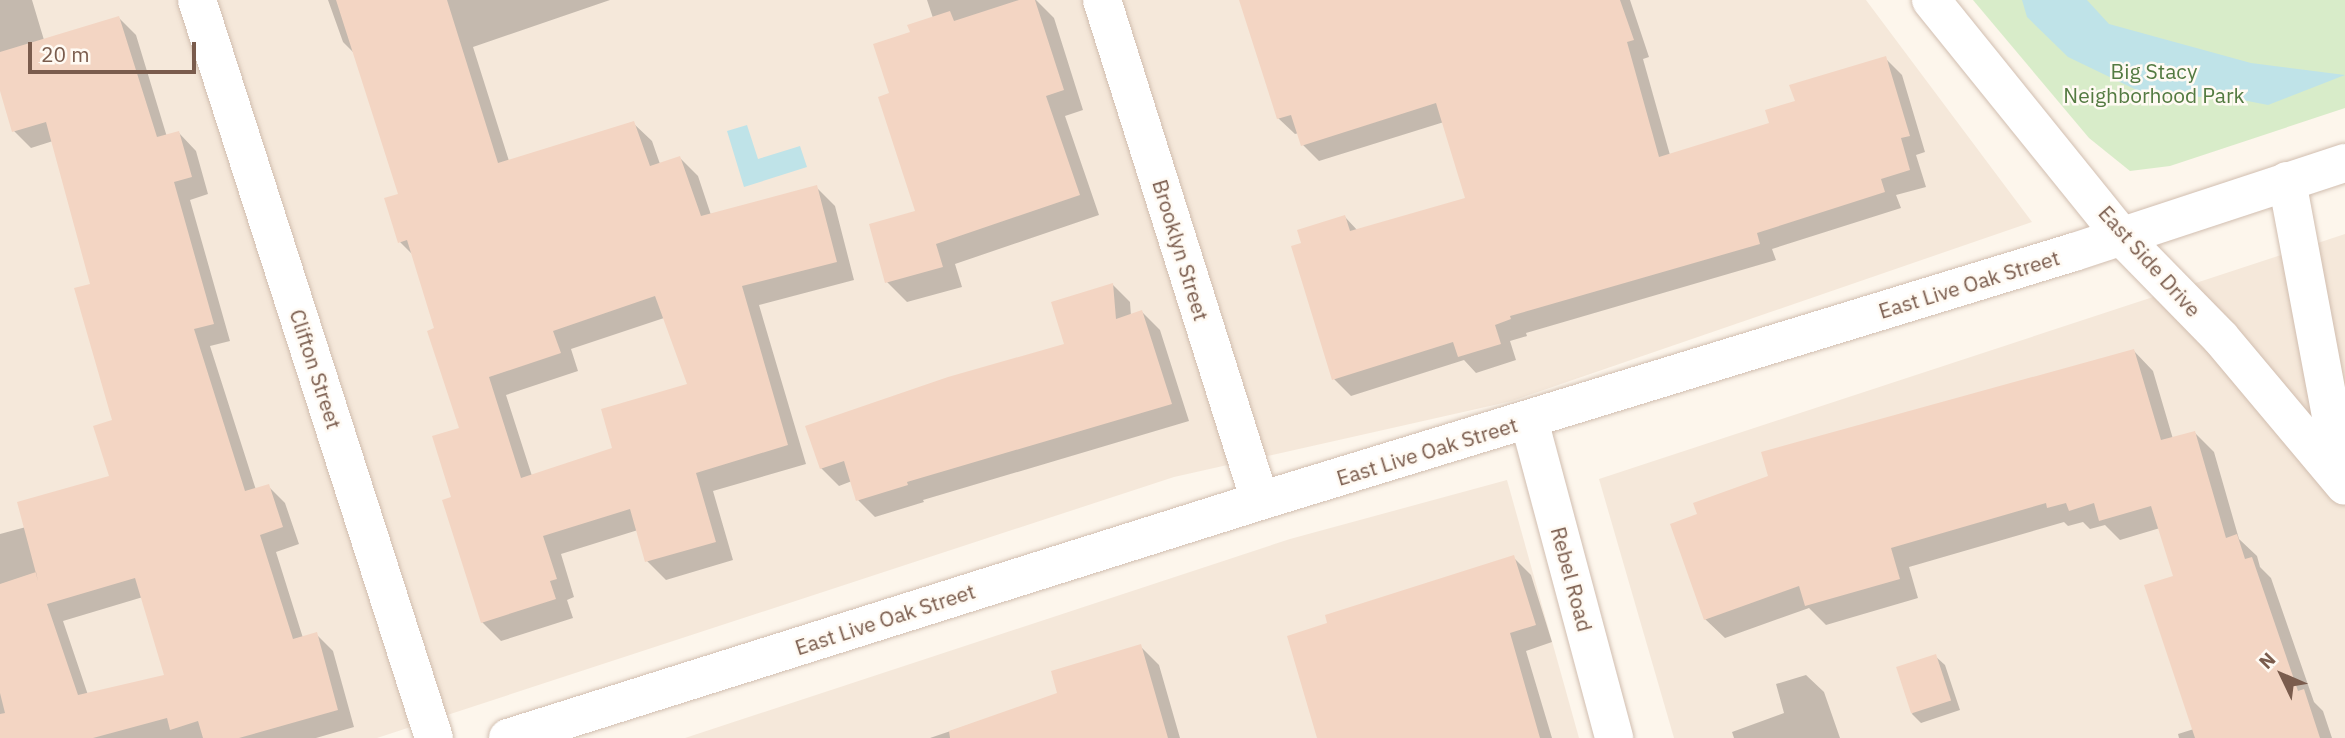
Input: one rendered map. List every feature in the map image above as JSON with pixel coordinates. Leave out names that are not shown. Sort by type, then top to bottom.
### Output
[{"type":"street","name":"Clifton Street","points":[[197,0],[434,738]]},
{"type":"street","name":"Brooklyn Street","points":[[1102,0],[1260,501]]},
{"type":"street","name":"East Side Drive","points":[[1931,0],[2122,237],[2220,337],[2344,484]]},
{"type":"street","name":"East Live Oak Street","points":[[508,738],[1260,501],[2122,237],[2345,163]]},
{"type":"street","points":[[2287,181],[2344,484]]},
{"type":"street","name":"Rebel Road","points":[[1529,420],[1614,738]]},
{"type":"shaded area","points":[[0,0],[1866,0],[2032,222],[1512,401],[1174,477],[377,738],[0,738]]},
{"type":"shaded area","points":[[2345,234],[2345,738],[1674,738],[1599,479]]},
{"type":"shaded area","points":[[1507,480],[1579,738],[685,738],[1290,539]]},
{"type":"green space","name":"Big Stacy Neighborhood Park","points":[[1973,0],[2345,0],[2345,108],[2170,166],[2130,171],[2089,138]]},
{"type":"water","points":[[2022,0],[2087,0],[2109,24],[2251,63],[2345,75],[2268,105],[2232,98],[2147,95],[2068,57],[2027,17]]},
{"type":"water","points":[[747,125],[758,159],[800,146],[807,167],[744,187],[727,131]]},
{"type":"building","points":[[336,0],[447,0],[498,163],[634,121],[650,166],[680,156],[701,216],[817,185],[837,262],[742,286],[788,445],[696,473],[716,542],[645,562],[630,509],[543,536],[557,579],[550,581],[556,599],[481,623],[442,500],[451,497],[432,436],[459,428],[427,331],[434,328],[407,240],[398,243],[384,198],[398,194]],"holes":[[[655,296],[687,384],[601,409],[612,448],[521,478],[489,377],[561,353],[553,331]]]},
{"type":"building","points":[[1019,0],[1035,0],[1064,90],[1046,96],[1080,195],[936,244],[943,267],[885,283],[869,224],[915,211],[878,97],[889,93],[873,44],[910,32],[907,25],[950,11],[954,21]]},
{"type":"building","points":[[1239,0],[1620,0],[1634,40],[1627,42],[1659,157],[1769,123],[1765,110],[1795,101],[1789,85],[1886,56],[1910,136],[1901,138],[1910,170],[1881,179],[1885,192],[1757,233],[1760,244],[1510,316],[1511,319],[1495,325],[1501,344],[1458,357],[1453,342],[1332,380],[1291,246],[1301,243],[1297,230],[1345,215],[1350,231],[1465,198],[1436,103],[1301,146],[1291,115],[1277,119]]},
{"type":"building","points":[[119,16],[157,137],[179,131],[192,177],[174,182],[214,324],[194,329],[245,491],[269,484],[283,527],[260,535],[293,639],[317,632],[338,710],[239,738],[203,738],[198,721],[170,730],[167,718],[93,738],[0,738],[0,714],[5,713],[0,693],[0,584],[36,572],[17,502],[109,476],[93,426],[112,420],[74,288],[90,284],[46,122],[12,132],[0,91],[0,52]],"holes":[[[135,578],[164,675],[78,695],[47,604]]]},
{"type":"building","points":[[1113,283],[1116,319],[1142,310],[1172,404],[907,482],[908,485],[856,501],[844,461],[820,469],[805,426],[948,377],[1064,344],[1051,302]]},
{"type":"building","points":[[2134,349],[2161,440],[2195,431],[2226,538],[2237,534],[2245,559],[2252,557],[2298,691],[2304,689],[2320,738],[2195,738],[2144,585],[2173,576],[2151,506],[2099,521],[2094,503],[2069,511],[2066,503],[2047,508],[2046,503],[1891,548],[1900,579],[1805,606],[1799,586],[1704,620],[1670,524],[1697,514],[1693,503],[1768,476],[1761,452]]},
{"type":"building","points":[[1514,555],[1536,625],[1510,633],[1540,738],[1317,738],[1287,636],[1327,623],[1325,615]]},
{"type":"building","points":[[1141,644],[1168,738],[950,738],[949,731],[1057,693],[1051,671]]},
{"type":"building","points":[[1936,654],[1951,701],[1911,714],[1896,667]]}]
